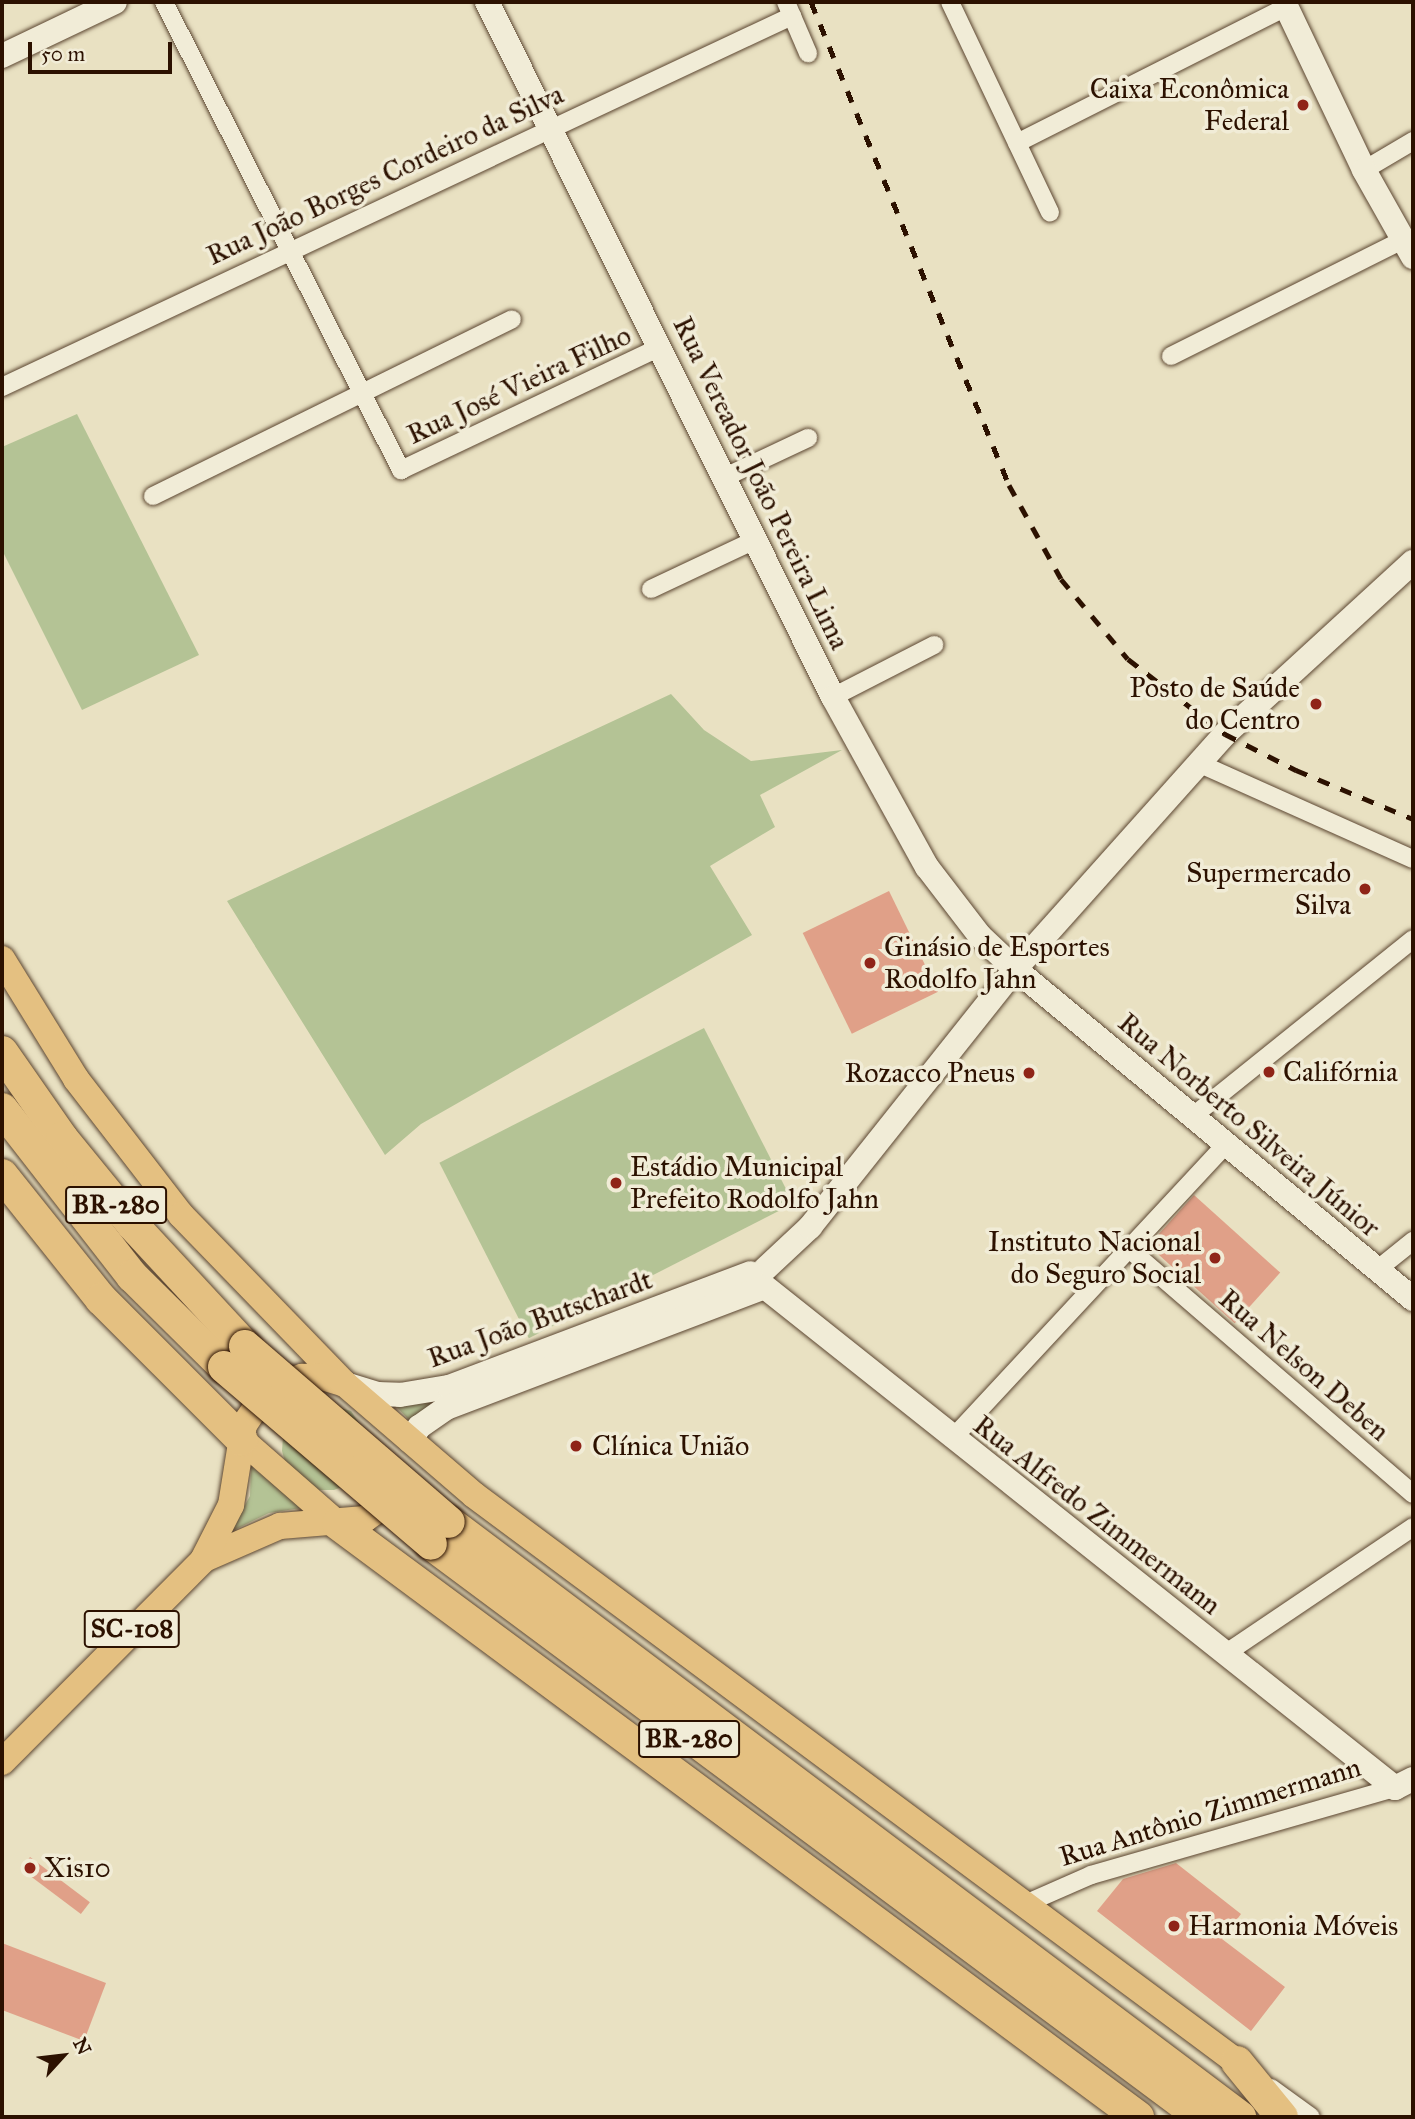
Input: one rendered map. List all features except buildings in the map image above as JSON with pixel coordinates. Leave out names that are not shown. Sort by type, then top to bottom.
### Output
[{"type":"highway","name":"BR-280","points":[[2,1052],[62,1138],[234,1356]]},
{"type":"highway","name":"BR-280","points":[[2,1109],[132,1276],[234,1356],[440,1533],[1201,2117]]},
{"type":"highway","points":[[2,1175],[101,1299],[216,1417],[242,1440]]},
{"type":"highway","points":[[348,1531],[1138,2117]]},
{"type":"highway","name":"BR-280","points":[[440,1533],[1240,2117]]},
{"type":"highway","points":[[1237,2062],[1283,2117]]},
{"type":"main road","points":[[2,56],[116,2]]},
{"type":"main road","name":"Rua Vereador João Pereira Lima","points":[[487,2],[833,697],[927,867],[980,936],[1015,969]]},
{"type":"main road","points":[[1285,4],[1364,170],[1408,248]]},
{"type":"main road","name":"Rua João Butschardt","points":[[410,1441],[432,1415],[760,1280],[836,1196],[1015,969],[1198,763],[1275,685],[1413,562]]},
{"type":"main road","points":[[2,959],[76,1079],[181,1215],[345,1384],[446,1473],[1237,2062]]},
{"type":"main road","name":"Rua Norberto Silveira Júnior","points":[[1015,969],[1413,1299]]},
{"type":"main road","name":"Rua João Butschardt","points":[[345,1384],[400,1395],[449,1387],[760,1280]]},
{"type":"main road","name":"Rua Alfredo Zimmermann","points":[[760,1280],[952,1439],[1225,1654],[1404,1784]]},
{"type":"main road","points":[[345,1384],[319,1376],[279,1383],[251,1409],[242,1440],[348,1531],[396,1498],[410,1474],[410,1441]]},
{"type":"main road","points":[[432,1415],[446,1473]]},
{"type":"main road","points":[[216,1417],[225,1437],[233,1495]]},
{"type":"main road","name":"SC-108","points":[[2,1762],[203,1560],[224,1524],[233,1495],[242,1440]]},
{"type":"main road","name":"SC-108","points":[[203,1560],[259,1534],[294,1525],[348,1531]]},
{"type":"street","points":[[164,2],[362,393]]},
{"type":"street","points":[[950,2],[1050,213]]},
{"type":"street","points":[[1017,143],[1285,4]]},
{"type":"street","points":[[789,9],[808,53]]},
{"type":"street","name":"Rua João Borges Cordeiro da Silva","points":[[2,387],[789,9]]},
{"type":"street","points":[[1364,170],[1413,141]]},
{"type":"street","points":[[1171,356],[1408,248]]},
{"type":"street","points":[[153,496],[512,319]]},
{"type":"street","name":"Rua José Vieira Filho","points":[[362,393],[401,470],[660,347]]},
{"type":"street","points":[[724,477],[808,438]]},
{"type":"street","points":[[651,589],[755,540]]},
{"type":"street","points":[[833,697],[934,645]]},
{"type":"street","points":[[1198,763],[1413,859]]},
{"type":"street","points":[[1193,1116],[1413,939]]},
{"type":"street","points":[[952,1439],[1226,1143]]},
{"type":"street","points":[[1378,1269],[1413,1241]]},
{"type":"street","name":"Rua Nelson Deben","points":[[1129,1248],[1413,1494]]},
{"type":"street","points":[[1225,1654],[1413,1527]]},
{"type":"street","name":"Rua Antônio Zimmermann","points":[[1025,1904],[1091,1875],[1404,1784]]},
{"type":"street","points":[[1237,2062],[1311,2117]]},
{"type":"green space","points":[[77,414],[199,655],[82,710],[2,550],[2,447]]},
{"type":"green space","points":[[671,694],[704,730],[751,761],[842,750],[760,795],[775,827],[710,866],[752,935],[421,1124],[385,1155],[227,901]]},
{"type":"green space","name":"Estádio Municipal Prefeito Rodolfo Jahn","points":[[704,1028],[793,1204],[529,1338],[439,1163]]},
{"type":"green space","points":[[434,1400],[411,1422],[393,1403]]},
{"type":"green space","points":[[324,1403],[351,1411],[367,1435],[347,1485],[334,1490],[319,1490],[286,1465],[282,1451],[283,1437]]},
{"type":"green space","points":[[251,1466],[301,1508],[269,1513],[230,1532],[250,1496]]},
{"type":"railway","points":[[811,2],[1009,485],[1061,579],[1128,659],[1225,734],[1296,770],[1413,819]]},
{"type":"place","name":"Caixa Econômica Federal","points":[[1303,105]]},
{"type":"place","name":"Posto de Saúde do Centro","points":[[1316,704]]},
{"type":"place","name":"Supermercado Silva","points":[[1365,889]]},
{"type":"place","name":"Ginásio de Esportes Rodolfo Jahn","points":[[870,963]]},
{"type":"place","name":"Califórnia","points":[[1269,1072]]},
{"type":"place","name":"Rozacco Pneus","points":[[1029,1073]]},
{"type":"place","name":"Estádio Municipal Prefeito Rodolfo Jahn","points":[[616,1183]]},
{"type":"place","name":"Instituto Nacional do Seguro Social","points":[[1215,1258]]},
{"type":"place","name":"Clínica União","points":[[576,1446]]},
{"type":"place","name":"Xis10","points":[[30,1868]]},
{"type":"place","name":"Harmonia Móveis","points":[[1174,1926]]}]
